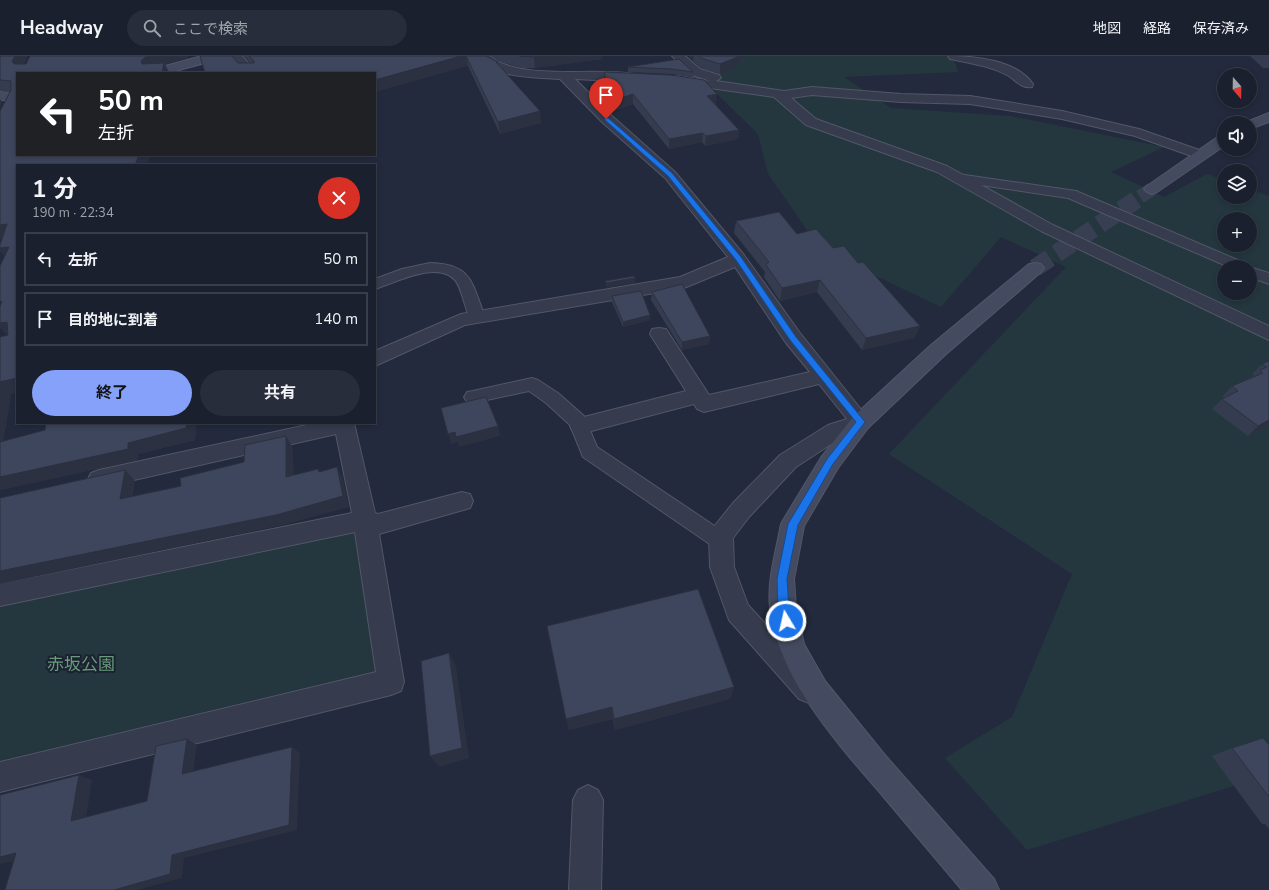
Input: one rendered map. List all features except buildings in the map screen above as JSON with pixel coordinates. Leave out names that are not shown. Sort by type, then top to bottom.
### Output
[{"type":"street","points":[[158,72],[216,56]]},
{"type":"street","points":[[235,56],[250,72]]},
{"type":"street","points":[[483,56],[493,65],[520,73],[648,78]]},
{"type":"street","points":[[678,56],[696,72],[741,88]]},
{"type":"street","points":[[954,56],[1006,70],[1021,78],[1027,84]]},
{"type":"street","points":[[564,75],[606,119],[670,175],[738,259],[793,338],[861,422]]},
{"type":"street","points":[[663,78],[784,95],[812,91],[901,98],[970,100],[1062,116],[1139,133],[1200,155]]},
{"type":"street","points":[[778,94],[811,122],[942,169],[1047,228],[1269,334]]},
{"type":"street","points":[[1257,122],[1269,117]]},
{"type":"street","points":[[1152,189],[1217,144]]},
{"type":"street","points":[[376,359],[461,320],[684,282],[738,259]]},
{"type":"street","points":[[983,890],[874,764],[815,690],[792,648],[784,608],[782,579],[793,524],[830,462],[861,422],[938,350],[1035,268]]},
{"type":"street","points":[[659,334],[704,404],[824,376]]},
{"type":"street","points":[[580,426],[699,395]]},
{"type":"street","points":[[851,735],[738,612],[722,567],[721,534],[788,461],[835,431],[861,422]]},
{"type":"street","points":[[78,484],[344,424]]},
{"type":"street","points":[[0,777],[391,682],[365,520],[344,424]]},
{"type":"street","points":[[0,595],[365,520],[378,524],[462,501]]},
{"type":"street","points":[[585,890],[588,800]]},
{"type":"lane","points":[[958,178],[1071,194],[1226,260]]},
{"type":"lane","points":[[376,284],[424,269],[446,268],[462,277],[477,317]]},
{"type":"lane","points":[[1257,273],[1269,279]]},
{"type":"lane","points":[[474,397],[532,384],[578,421],[590,452],[721,541]]},
{"type":"green space","points":[[688,56],[953,56],[958,72],[844,77],[891,108],[1011,116],[1164,147],[1111,172],[1164,197],[1207,174],[1217,178],[1217,204],[1257,204],[1257,192],[1269,196],[1269,806],[1250,781],[1027,850],[945,758],[1012,717],[1072,574],[889,454],[1066,267],[1001,237],[941,307],[821,250],[768,174],[758,134],[716,93],[698,65]]},
{"type":"green space","name":"赤坂公園","points":[[358,528],[375,671],[0,761],[0,603]]},
{"type":"tunnel","points":[[1140,197],[1152,189]]},
{"type":"tunnel","points":[[1035,268],[1142,196]]},
{"type":"route","points":[[606,119],[670,175],[738,259],[793,338],[861,422],[830,462],[793,524],[782,579],[786,621]]}]
